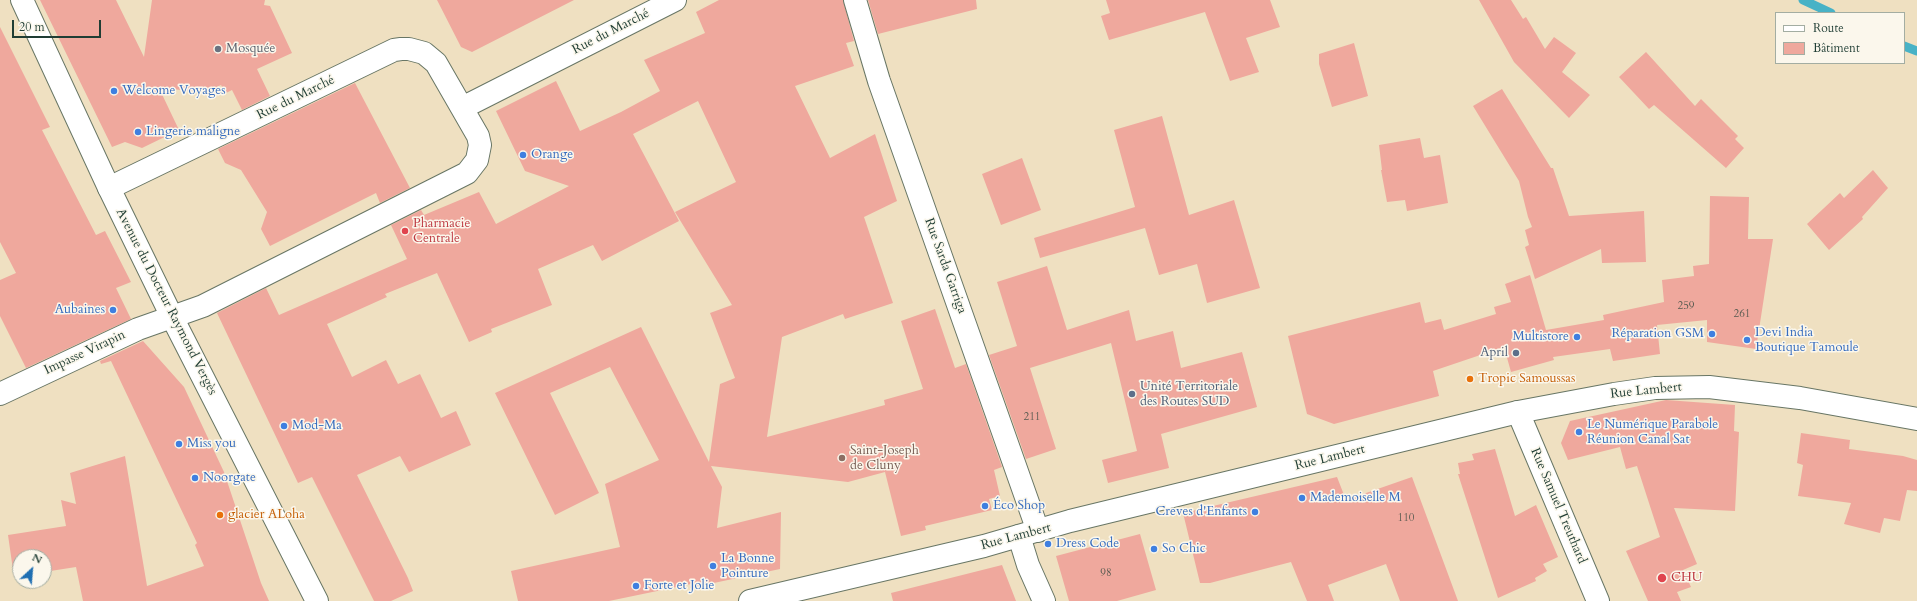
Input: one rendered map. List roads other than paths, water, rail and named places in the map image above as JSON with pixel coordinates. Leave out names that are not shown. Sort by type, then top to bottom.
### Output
[{"type":"street","name":"Avenue du Docteur Raymond Vergès","points":[[22,0],[109,188],[172,317],[317,601]]},
{"type":"street","name":"Rue du Marché","points":[[462,108],[675,0]]},
{"type":"street","name":"Rue Sarda Garriga","points":[[855,0],[879,81],[1029,533],[1028,564],[1044,601]]},
{"type":"street","name":"Rue du Marché","points":[[109,188],[394,50],[401,49],[409,48],[424,53],[436,63],[478,136],[480,144],[477,160],[467,174],[203,306],[172,317]]},
{"type":"street","name":"Impasse Virapin","points":[[0,394],[138,329],[172,317]]},
{"type":"street","name":"Rue Lambert","points":[[750,601],[984,546],[1029,533],[1518,412],[1655,388],[1709,387],[1800,398],[1917,419]]},
{"type":"street","name":"Rue Samuel Treuthard","points":[[1518,412],[1598,601]]},
{"type":"waterway","points":[[1803,0],[1829,12]]},
{"type":"waterway","points":[[1905,46],[1917,51]]},
{"type":"place","name":"Mosquée","points":[[218,49]]},
{"type":"place","name":"Welcome Voyages","points":[[114,91]]},
{"type":"place","name":"Lingerie maligne","points":[[138,132]]},
{"type":"place","name":"Orange","points":[[523,155]]},
{"type":"place","name":"Pharmacie Centrale","points":[[405,231]]},
{"type":"place","name":"Aubaines","points":[[113,310]]},
{"type":"place","name":"Réparation GSM","points":[[1712,334]]},
{"type":"place","name":"Multistore","points":[[1577,337]]},
{"type":"place","name":"Devi India Boutique Tamoule","points":[[1747,340]]},
{"type":"place","name":"April","points":[[1516,353]]},
{"type":"place","name":"Tropic Samoussas","points":[[1470,379]]},
{"type":"place","name":"Unité Territoriale des Routes SUD","points":[[1132,394]]},
{"type":"place","name":"Mod-Ma","points":[[284,426]]},
{"type":"place","name":"Le Numérique Parabole Réunion Canal Sat","points":[[1579,432]]},
{"type":"place","name":"Miss you","points":[[179,444]]},
{"type":"place","name":"Saint-Joseph de Cluny","points":[[842,458]]},
{"type":"place","name":"Noorgate","points":[[195,478]]},
{"type":"place","name":"Mademoiselle M","points":[[1302,498]]},
{"type":"place","name":"Éco Shop","points":[[985,506]]},
{"type":"place","name":"Creves d'Enfants","points":[[1255,512]]},
{"type":"place","name":"glacier ALoha","points":[[220,515]]},
{"type":"place","name":"Dress Code","points":[[1048,544]]},
{"type":"place","name":"So Chic","points":[[1154,549]]},
{"type":"place","name":"La Bonne Pointure","points":[[713,566]]},
{"type":"place","name":"CHU","points":[[1662,578]]},
{"type":"place","name":"Forte et Jolie","points":[[636,586]]}]
